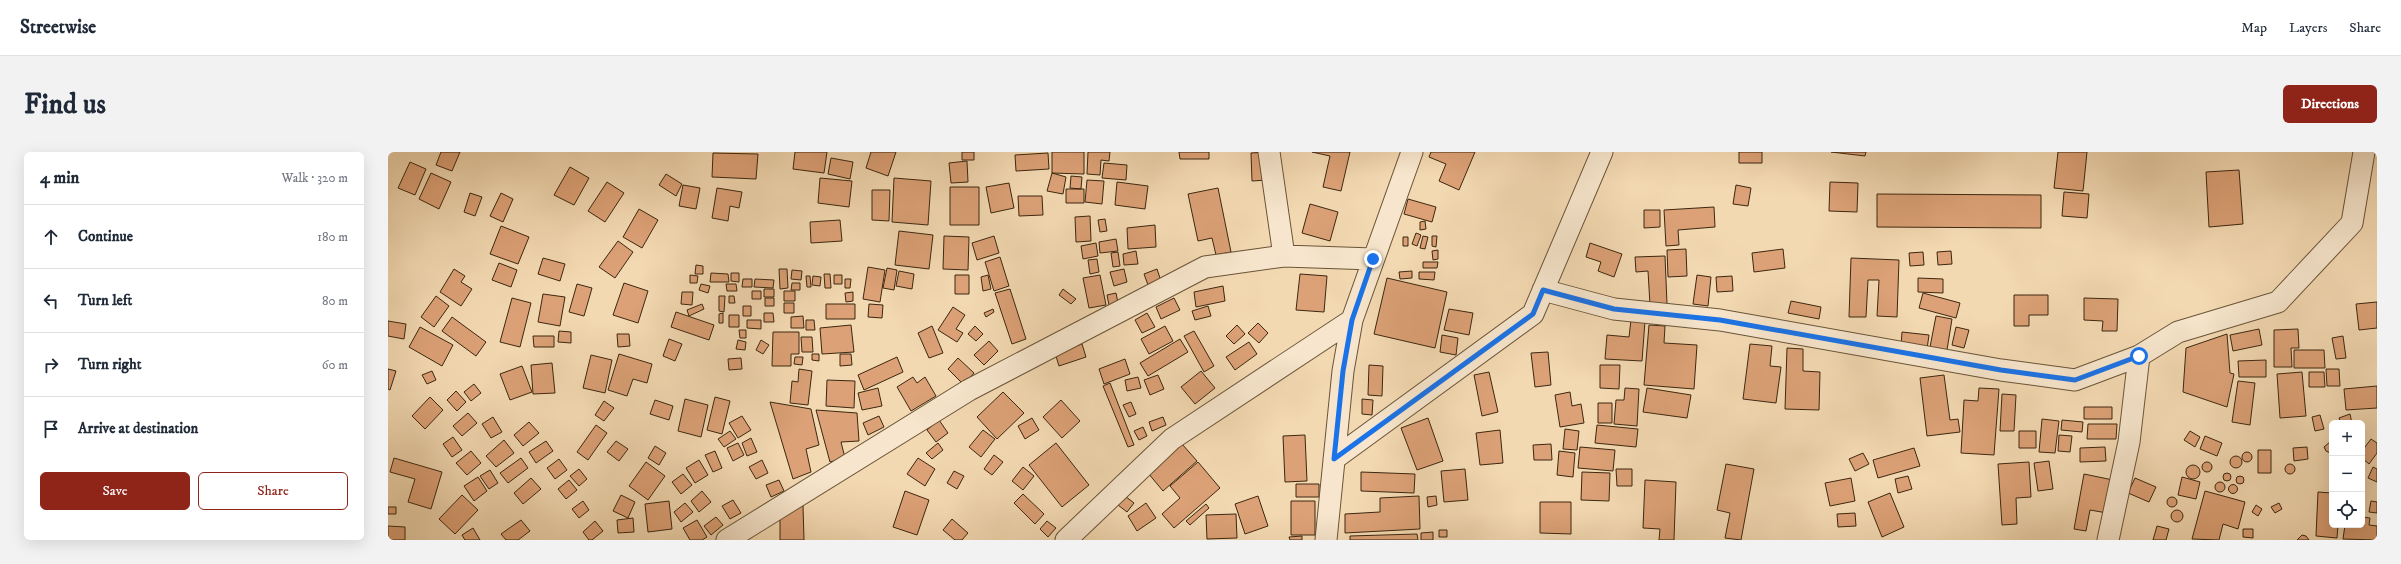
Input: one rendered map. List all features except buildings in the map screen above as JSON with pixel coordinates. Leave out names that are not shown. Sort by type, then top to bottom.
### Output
[{"type":"street","points":[[1269,152],[1284,256]]},
{"type":"street","points":[[1326,540],[1343,371],[1352,320],[1412,152]]},
{"type":"street","points":[[1334,459],[1533,314],[1602,152]]},
{"type":"street","points":[[1543,290],[1614,309],[1720,320],[1970,365],[2075,380],[2139,356],[2178,332],[2278,302],[2352,222],[2364,152]]},
{"type":"street","points":[[727,540],[970,390],[1205,267],[1284,256],[1373,259]]},
{"type":"street","points":[[1066,540],[1172,439],[1352,320]]},
{"type":"street","points":[[2108,540],[2129,442],[2139,356]]},
{"type":"route","points":[[1373,259],[1352,320],[1343,371],[1334,459],[1533,314],[1543,290],[1614,309],[1720,320],[1819,336],[1916,356],[2075,380],[2139,356]]}]
